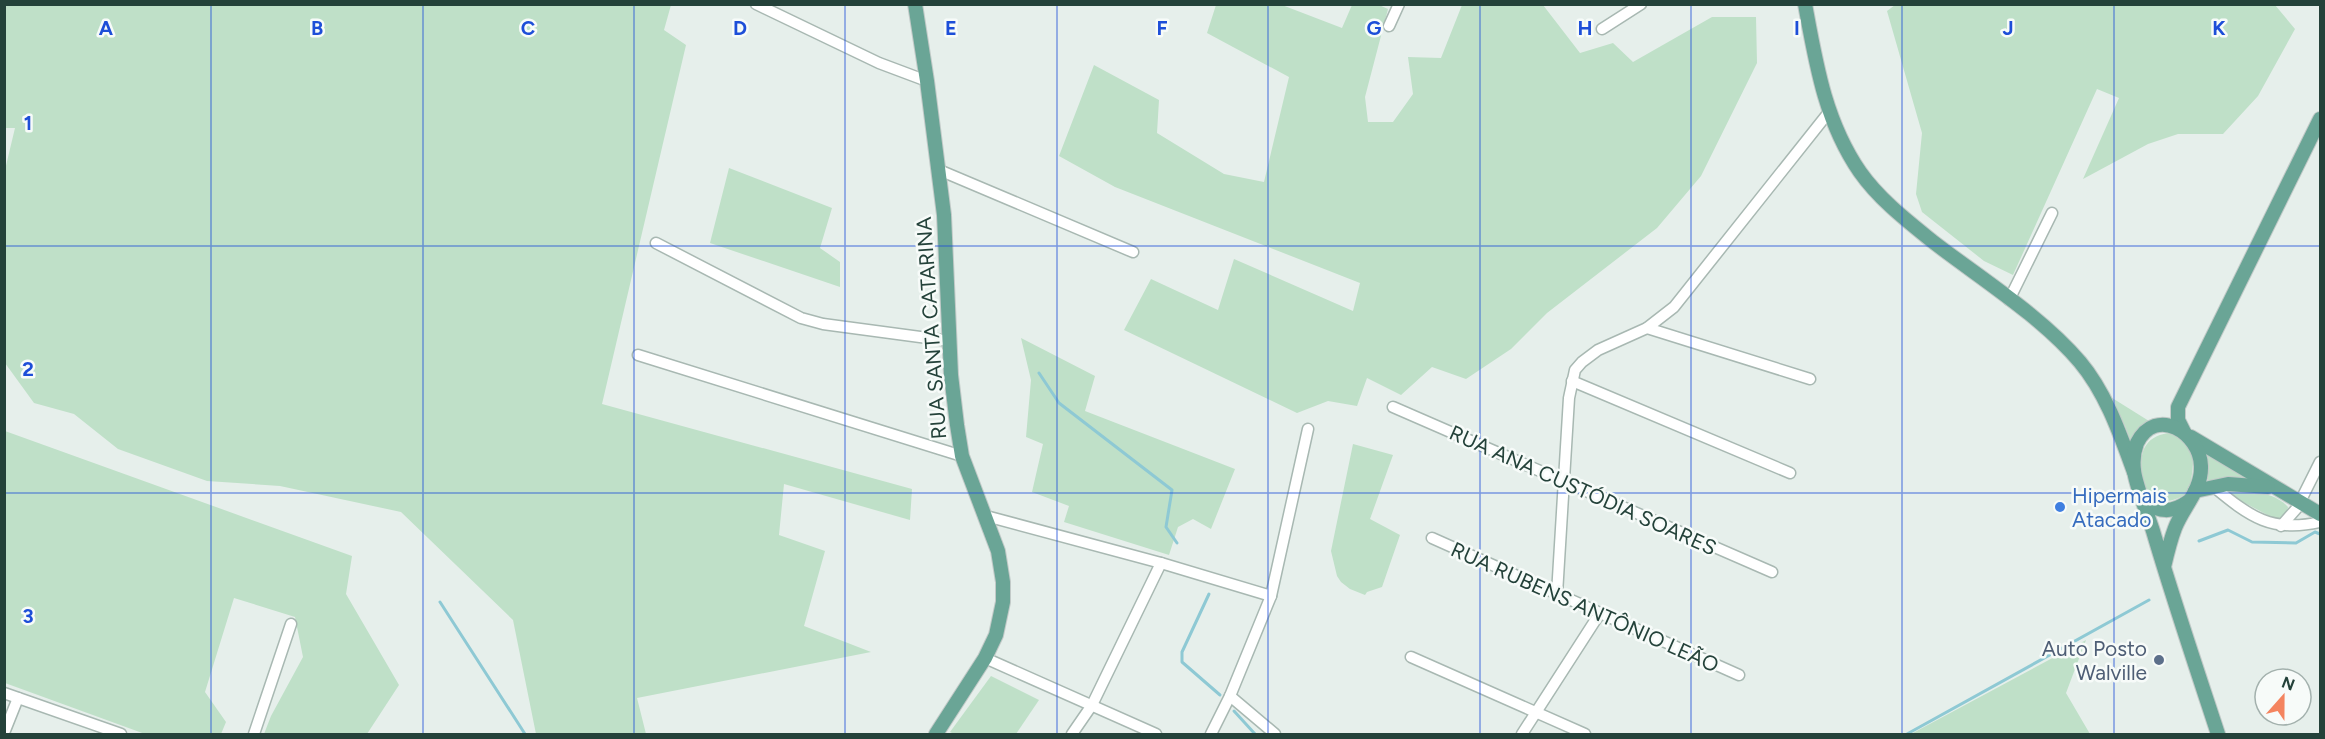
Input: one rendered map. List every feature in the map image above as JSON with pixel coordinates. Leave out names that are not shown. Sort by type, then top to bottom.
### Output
[{"type":"main road","name":"RUA SANTA CATARINA","points":[[915,4],[939,170],[946,244],[954,401],[962,456],[998,551],[1003,582],[1000,619],[996,635],[985,658],[936,735]]},
{"type":"main road","points":[[1805,4],[1817,67],[1829,112],[1848,154],[1861,173],[1882,197],[1923,234],[2056,337],[2091,377],[2113,419],[2134,472],[2218,735]]},
{"type":"main road","points":[[2164,567],[2175,527],[2193,495],[2201,465],[2195,445],[2178,420],[2178,407],[2320,119]]},
{"type":"main road","points":[[2134,472],[2136,447],[2146,430],[2164,424],[2184,432],[2320,514]]},
{"type":"main road","points":[[2143,499],[2159,510],[2168,511],[2179,508],[2193,495],[2214,487],[2241,484],[2276,488]]},
{"type":"street","points":[[756,4],[879,63],[927,81]]},
{"type":"street","points":[[1389,26],[1399,4]]},
{"type":"street","points":[[1602,29],[1641,4]]},
{"type":"street","points":[[1557,594],[1572,381],[1575,370],[1589,356],[1647,328],[1674,308],[1829,112]]},
{"type":"street","points":[[939,170],[1133,252]]},
{"type":"street","points":[[2009,300],[2052,213]]},
{"type":"street","points":[[656,243],[801,318],[823,324],[950,341]]},
{"type":"street","points":[[1647,328],[1810,378]]},
{"type":"street","points":[[638,355],[962,456]]},
{"type":"street","points":[[1572,381],[1790,472]]},
{"type":"street","name":"RUA ANA CUSTÓDIA SOARES","points":[[1393,407],[1773,572]]},
{"type":"street","points":[[1211,735],[1230,696],[1271,596],[1308,429]]},
{"type":"street","points":[[2281,526],[2293,515],[2320,462]]},
{"type":"street","points":[[2214,487],[2243,510],[2262,520],[2281,526],[2320,522]]},
{"type":"street","points":[[986,516],[1161,563],[1271,596]]},
{"type":"street","name":"RUA RUBENS ANTÔNIO LEÃO","points":[[1432,538],[1739,675]]},
{"type":"street","points":[[1072,735],[1092,705],[1161,563]]},
{"type":"street","points":[[1522,735],[1600,613]]},
{"type":"street","points":[[254,735],[291,624]]},
{"type":"street","points":[[1411,657],[1585,735]]},
{"type":"street","points":[[985,658],[1156,735]]},
{"type":"street","points":[[4,693],[121,735]]},
{"type":"street","points":[[1230,696],[1275,735]]},
{"type":"street","points":[[4,734],[18,698]]},
{"type":"green space","points":[[5,4],[671,5],[664,30],[686,45],[602,404],[912,489],[910,520],[784,484],[779,535],[825,551],[804,626],[871,652],[637,698],[646,734],[536,734],[513,620],[401,512],[280,486],[207,481],[118,449],[74,414],[34,403],[5,363],[4,174],[15,128],[5,128]]},
{"type":"green space","points":[[1216,5],[1282,5],[1342,28],[1352,5],[1379,5],[1388,9],[1365,97],[1368,122],[1393,122],[1413,94],[1408,57],[1441,58],[1462,5],[1543,5],[1580,53],[1613,43],[1633,62],[1712,17],[1756,17],[1757,63],[1701,176],[1657,228],[1547,313],[1511,349],[1466,379],[1432,367],[1401,395],[1367,378],[1357,406],[1328,401],[1297,413],[1124,330],[1151,279],[1218,310],[1234,259],[1353,311],[1360,283],[1115,187],[1059,156],[1094,65],[1159,100],[1157,133],[1224,174],[1264,182],[1289,77],[1207,33]]},
{"type":"green space","points":[[1895,5],[2275,5],[2295,29],[2258,96],[2223,134],[2178,134],[2148,144],[2083,179],[2119,98],[2097,89],[2013,275],[1984,261],[1922,212],[1916,194],[1922,133],[1887,11]]},
{"type":"green space","points":[[729,168],[832,208],[820,248],[840,262],[840,287],[710,243]]},
{"type":"green space","points":[[1021,338],[1095,376],[1085,411],[1235,469],[1211,529],[1193,519],[1178,527],[1169,555],[1064,522],[1069,506],[1032,492],[1043,444],[1026,437],[1031,380]]},
{"type":"green space","points":[[2109,396],[2149,421],[2131,442],[2125,426]]},
{"type":"green space","points":[[5,431],[352,556],[346,594],[399,685],[367,734],[264,734],[271,716],[303,657],[295,617],[234,598],[205,692],[226,722],[221,734],[145,734],[5,683]]},
{"type":"green space","points":[[2168,433],[2178,436],[2190,447],[2192,472],[2189,491],[2179,498],[2159,501],[2148,495],[2144,489],[2141,460],[2148,442]]},
{"type":"green space","points":[[1353,444],[1393,455],[1370,519],[1400,535],[1382,587],[1367,592],[1365,595],[1350,589],[1341,582],[1337,576],[1331,551]]},
{"type":"green space","points":[[2203,448],[2253,478],[2210,483],[2207,478]]},
{"type":"green space","points":[[2238,491],[2259,493],[2283,502],[2288,507],[2286,516],[2275,519],[2226,493]]},
{"type":"green space","points":[[2086,640],[2066,693],[2090,734],[1911,734]]},
{"type":"green space","points":[[991,676],[1039,700],[1016,734],[954,734],[950,732]]},
{"type":"waterway","points":[[1039,373],[1059,403],[1172,490],[1166,527],[1177,543]]},
{"type":"waterway","points":[[2199,541],[2228,530],[2252,542],[2296,543],[2315,532],[2320,534]]},
{"type":"waterway","points":[[1209,594],[1182,652],[1182,662],[1220,695]]},
{"type":"waterway","points":[[1907,734],[2149,600]]},
{"type":"waterway","points":[[440,602],[525,734]]},
{"type":"waterway","points":[[1234,711],[1255,734]]},
{"type":"place","name":"Hipermais Atacado","points":[[2060,507]]},
{"type":"place","name":"Auto Posto Walville","points":[[2159,660]]}]
